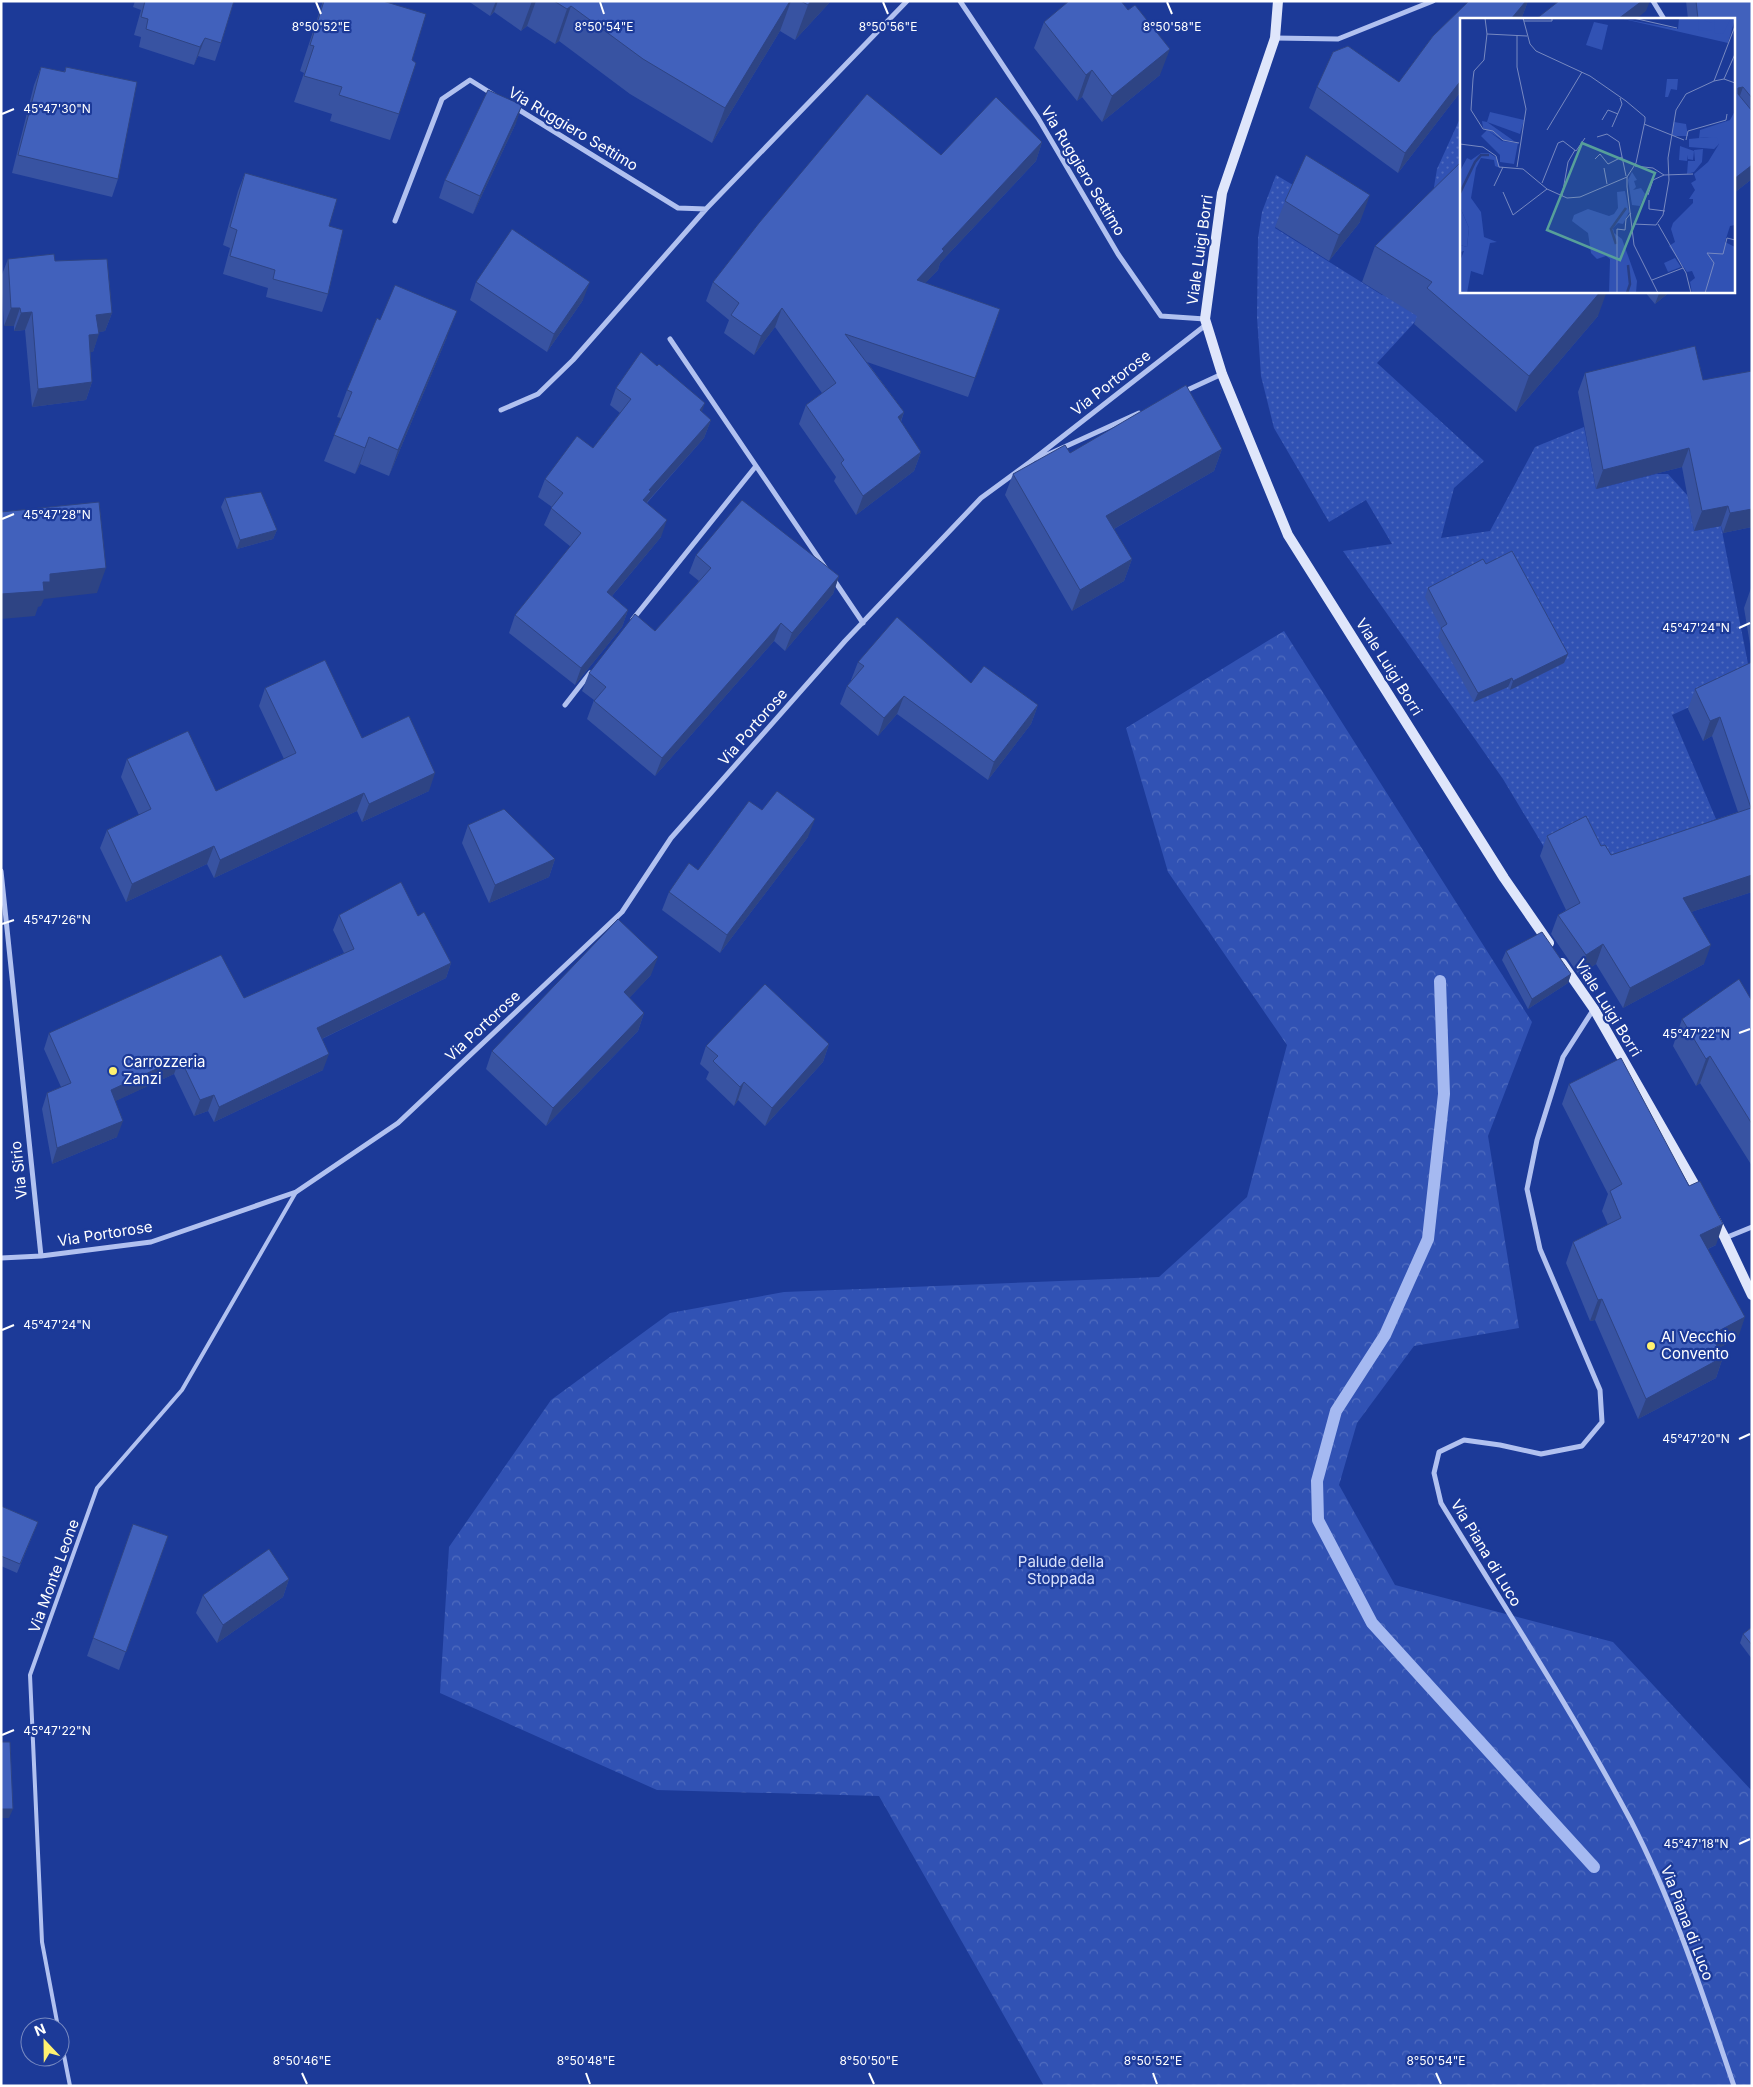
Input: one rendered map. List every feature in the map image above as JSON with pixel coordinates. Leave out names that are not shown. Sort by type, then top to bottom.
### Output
[{"type":"main road","name":"Viale Luigi Borri","points":[[1278,1],[1275,38],[1222,193],[1206,321],[1222,374],[1288,535],[1504,878],[1594,1009],[1725,1238],[1752,1295]]},
{"type":"street","points":[[501,410],[538,394],[573,360],[706,209],[907,1]]},
{"type":"street","name":"Via Ruggiero Settimo","points":[[960,1],[1038,118],[1118,254],[1162,316],[1206,321]]},
{"type":"street","points":[[1275,38],[1338,39],[1433,1]]},
{"type":"street","points":[[1653,1],[1663,18]]},
{"type":"street","name":"Via Ruggiero Settimo","points":[[394,221],[442,99],[470,80],[503,100]]},
{"type":"street","name":"Via Ruggiero Settimo","points":[[511,106],[678,208],[706,209]]},
{"type":"street","name":"Via Portorose","points":[[1,1258],[41,1256],[151,1242],[296,1192],[398,1123],[622,912],[671,838],[863,623],[981,498],[1030,462],[1206,321]]},
{"type":"street","points":[[670,339],[863,623]]},
{"type":"street","points":[[1178,394],[1222,374]]},
{"type":"street","name":"Via Portorose","points":[[1030,462],[1144,411]]},
{"type":"street","points":[[626,628],[756,466]]},
{"type":"street","points":[[565,705],[596,666]]},
{"type":"street","name":"Via Sirio","points":[[1,871],[41,1256]]},
{"type":"street","name":"Via Piana di Luco","points":[[1594,1009],[1563,1057],[1537,1140],[1527,1189],[1540,1249],[1600,1390],[1602,1422],[1582,1446],[1541,1454],[1500,1445],[1464,1440],[1439,1452],[1434,1473],[1440,1503],[1568,1710],[1632,1823],[1669,1905],[1734,2086]]},
{"type":"street","points":[[1725,1238],[1752,1228]]},
{"type":"lane","name":"Via Monte Leone","points":[[56,2017],[42,1942],[30,1675],[97,1488],[182,1390],[296,1192]]},
{"type":"lane","points":[[66,2067],[70,2086]]},
{"type":"green space","points":[[1460,118],[1460,186],[1438,207],[1434,187],[1437,169]]},
{"type":"green space","points":[[1276,175],[1293,185],[1275,228],[1382,295],[1436,299],[1377,363],[1484,461],[1454,488],[1441,538],[1490,531],[1535,447],[1584,427],[1596,489],[1656,474],[1668,474],[1688,496],[1694,531],[1721,526],[1751,679],[1672,715],[1716,819],[1614,858],[1547,852],[1503,779],[1343,551],[1392,544],[1366,500],[1329,522],[1274,428],[1261,376],[1257,317],[1258,238],[1262,212]]},
{"type":"green space","name":"Palude della Stoppada","points":[[1284,631],[1532,1022],[1488,1136],[1519,1328],[1414,1346],[1357,1423],[1339,1485],[1395,1585],[1613,1642],[1752,1791],[1752,2086],[1044,2086],[879,1796],[657,1790],[440,1693],[449,1547],[551,1400],[670,1313],[784,1292],[1159,1277],[1247,1197],[1287,1045],[1168,872],[1126,728]]},
{"type":"building","points":[[145,1],[234,1],[221,43],[205,38],[200,47],[146,29],[148,19],[141,17]]},
{"type":"building","points":[[324,1],[383,1],[426,14],[412,60],[416,63],[399,114],[339,95],[342,87],[304,76],[314,46],[310,45]]},
{"type":"building","points":[[554,1],[790,1],[725,108],[643,59],[571,6],[567,9]]},
{"type":"building","points":[[801,1],[811,1],[808,5]]},
{"type":"building","points":[[1069,1],[1121,1],[1128,10],[1135,5],[1170,49],[1112,96],[1092,70],[1086,75],[1044,22]]},
{"type":"building","points":[[1469,1],[1526,1],[1512,18],[1460,18],[1460,82],[1405,153],[1317,87],[1333,52],[1348,46],[1399,82],[1433,36]]},
{"type":"building","points":[[1559,1],[1642,1],[1619,18],[1537,18]]},
{"type":"building","points":[[1696,1],[1752,1],[1752,98],[1743,87],[1738,88],[1738,94],[1752,111],[1752,165],[1736,177],[1736,18],[1698,18]]},
{"type":"building","points":[[41,67],[65,72],[66,67],[137,82],[118,179],[18,155]]},
{"type":"building","points":[[488,90],[522,105],[480,196],[445,180]]},
{"type":"building","points":[[867,94],[941,155],[996,97],[1042,142],[942,249],[944,251],[917,280],[1000,309],[975,378],[845,334],[904,412],[898,417],[921,452],[863,496],[841,463],[844,460],[806,405],[836,383],[782,308],[761,336],[731,315],[739,303],[713,282],[759,223]]},
{"type":"building","points":[[1306,155],[1370,195],[1339,235],[1285,201]]},
{"type":"building","points":[[1460,163],[1460,292],[1600,292],[1529,376],[1427,288],[1432,282],[1375,246]]},
{"type":"building","points":[[245,173],[337,199],[329,226],[343,230],[328,294],[273,279],[275,270],[230,256],[237,230],[230,227]]},
{"type":"building","points":[[512,229],[590,282],[554,334],[476,282]]},
{"type":"building","points":[[54,254],[55,261],[107,259],[112,313],[96,315],[99,334],[89,335],[92,382],[38,389],[32,312],[21,313],[20,308],[11,308],[8,259]]},
{"type":"building","points":[[395,285],[457,311],[398,450],[369,437],[365,448],[334,435],[352,392],[347,390],[377,318],[380,320]]},
{"type":"building","points":[[1695,346],[1703,380],[1752,371],[1752,509],[1730,513],[1728,506],[1702,511],[1689,448],[1603,470],[1585,373]]},
{"type":"building","points":[[641,352],[657,366],[659,364],[705,403],[700,410],[711,420],[649,490],[651,491],[643,500],[667,520],[607,592],[628,610],[581,668],[515,615],[581,533],[551,508],[563,493],[545,479],[577,436],[593,448],[631,399],[616,388]]},
{"type":"building","points":[[1186,385],[1222,449],[1106,516],[1132,559],[1080,590],[1013,474],[1065,445],[1070,453]]},
{"type":"building","points":[[261,492],[277,530],[240,540],[225,498]]},
{"type":"building","points":[[742,500],[839,576],[792,633],[781,623],[662,758],[594,701],[606,687],[589,673],[635,614],[655,631],[711,568],[696,555]]},
{"type":"building","points":[[99,502],[106,568],[50,574],[50,582],[43,582],[44,591],[1,594],[1,512]]},
{"type":"building","points":[[1512,551],[1568,654],[1513,681],[1512,678],[1478,693],[1441,628],[1447,624],[1428,588],[1483,559],[1486,564]]},
{"type":"building","points":[[897,617],[971,683],[984,666],[1038,705],[994,762],[904,696],[884,718],[847,686],[864,666],[858,662]]},
{"type":"building","points":[[325,660],[362,738],[409,716],[435,773],[369,804],[364,793],[220,860],[214,846],[132,884],[107,830],[151,809],[127,759],[188,731],[216,791],[296,753],[265,688]]},
{"type":"building","points":[[1752,662],[1752,875],[1683,898],[1711,945],[1630,988],[1603,944],[1586,955],[1558,915],[1580,903],[1547,836],[1586,816],[1601,846],[1605,845],[1611,855],[1751,808],[1720,717],[1710,721],[1695,689]]},
{"type":"building","points":[[777,791],[815,819],[727,935],[669,892],[689,863],[698,870],[749,801],[762,810]]},
{"type":"building","points":[[504,809],[555,859],[495,885],[468,825]]},
{"type":"building","points":[[401,882],[418,916],[424,912],[451,963],[317,1028],[329,1054],[219,1107],[214,1095],[200,1100],[180,1058],[111,1090],[123,1121],[57,1148],[47,1093],[71,1083],[49,1033],[221,955],[244,998],[354,949],[339,915]]},
{"type":"building","points":[[618,919],[658,957],[624,992],[644,1013],[553,1108],[492,1051]]},
{"type":"building","points":[[1542,932],[1571,974],[1532,999],[1506,951]]},
{"type":"building","points":[[1739,979],[1752,1001],[1752,1124],[1710,1056],[1706,1059],[1682,1019]]},
{"type":"building","points":[[765,984],[829,1044],[772,1108],[744,1082],[740,1087],[713,1061],[718,1056],[706,1046]]},
{"type":"building","points":[[1621,1058],[1689,1186],[1700,1181],[1723,1224],[1700,1235],[1745,1317],[1711,1335],[1723,1357],[1646,1399],[1602,1299],[1598,1300],[1573,1242],[1621,1218],[1610,1191],[1622,1184],[1569,1084]]},
{"type":"building","points":[[1,1506],[38,1522],[20,1564],[1,1556]]},
{"type":"building","points":[[133,1524],[168,1536],[126,1652],[93,1638]]},
{"type":"building","points":[[269,1549],[289,1579],[223,1625],[203,1595]]},
{"type":"building","points":[[1752,1627],[1752,1645],[1743,1634]]},
{"type":"building","points":[[1,1742],[10,1742],[13,1809],[1,1809]]},
{"type":"waterway","points":[[1440,981],[1444,1094],[1428,1239],[1385,1335],[1336,1411],[1317,1481],[1318,1520],[1372,1623],[1594,1867]]},
{"type":"place","name":"Carrozzeria Zanzi","points":[[113,1071]]},
{"type":"place","name":"Al Vecchio Convento","points":[[1651,1346]]}]
